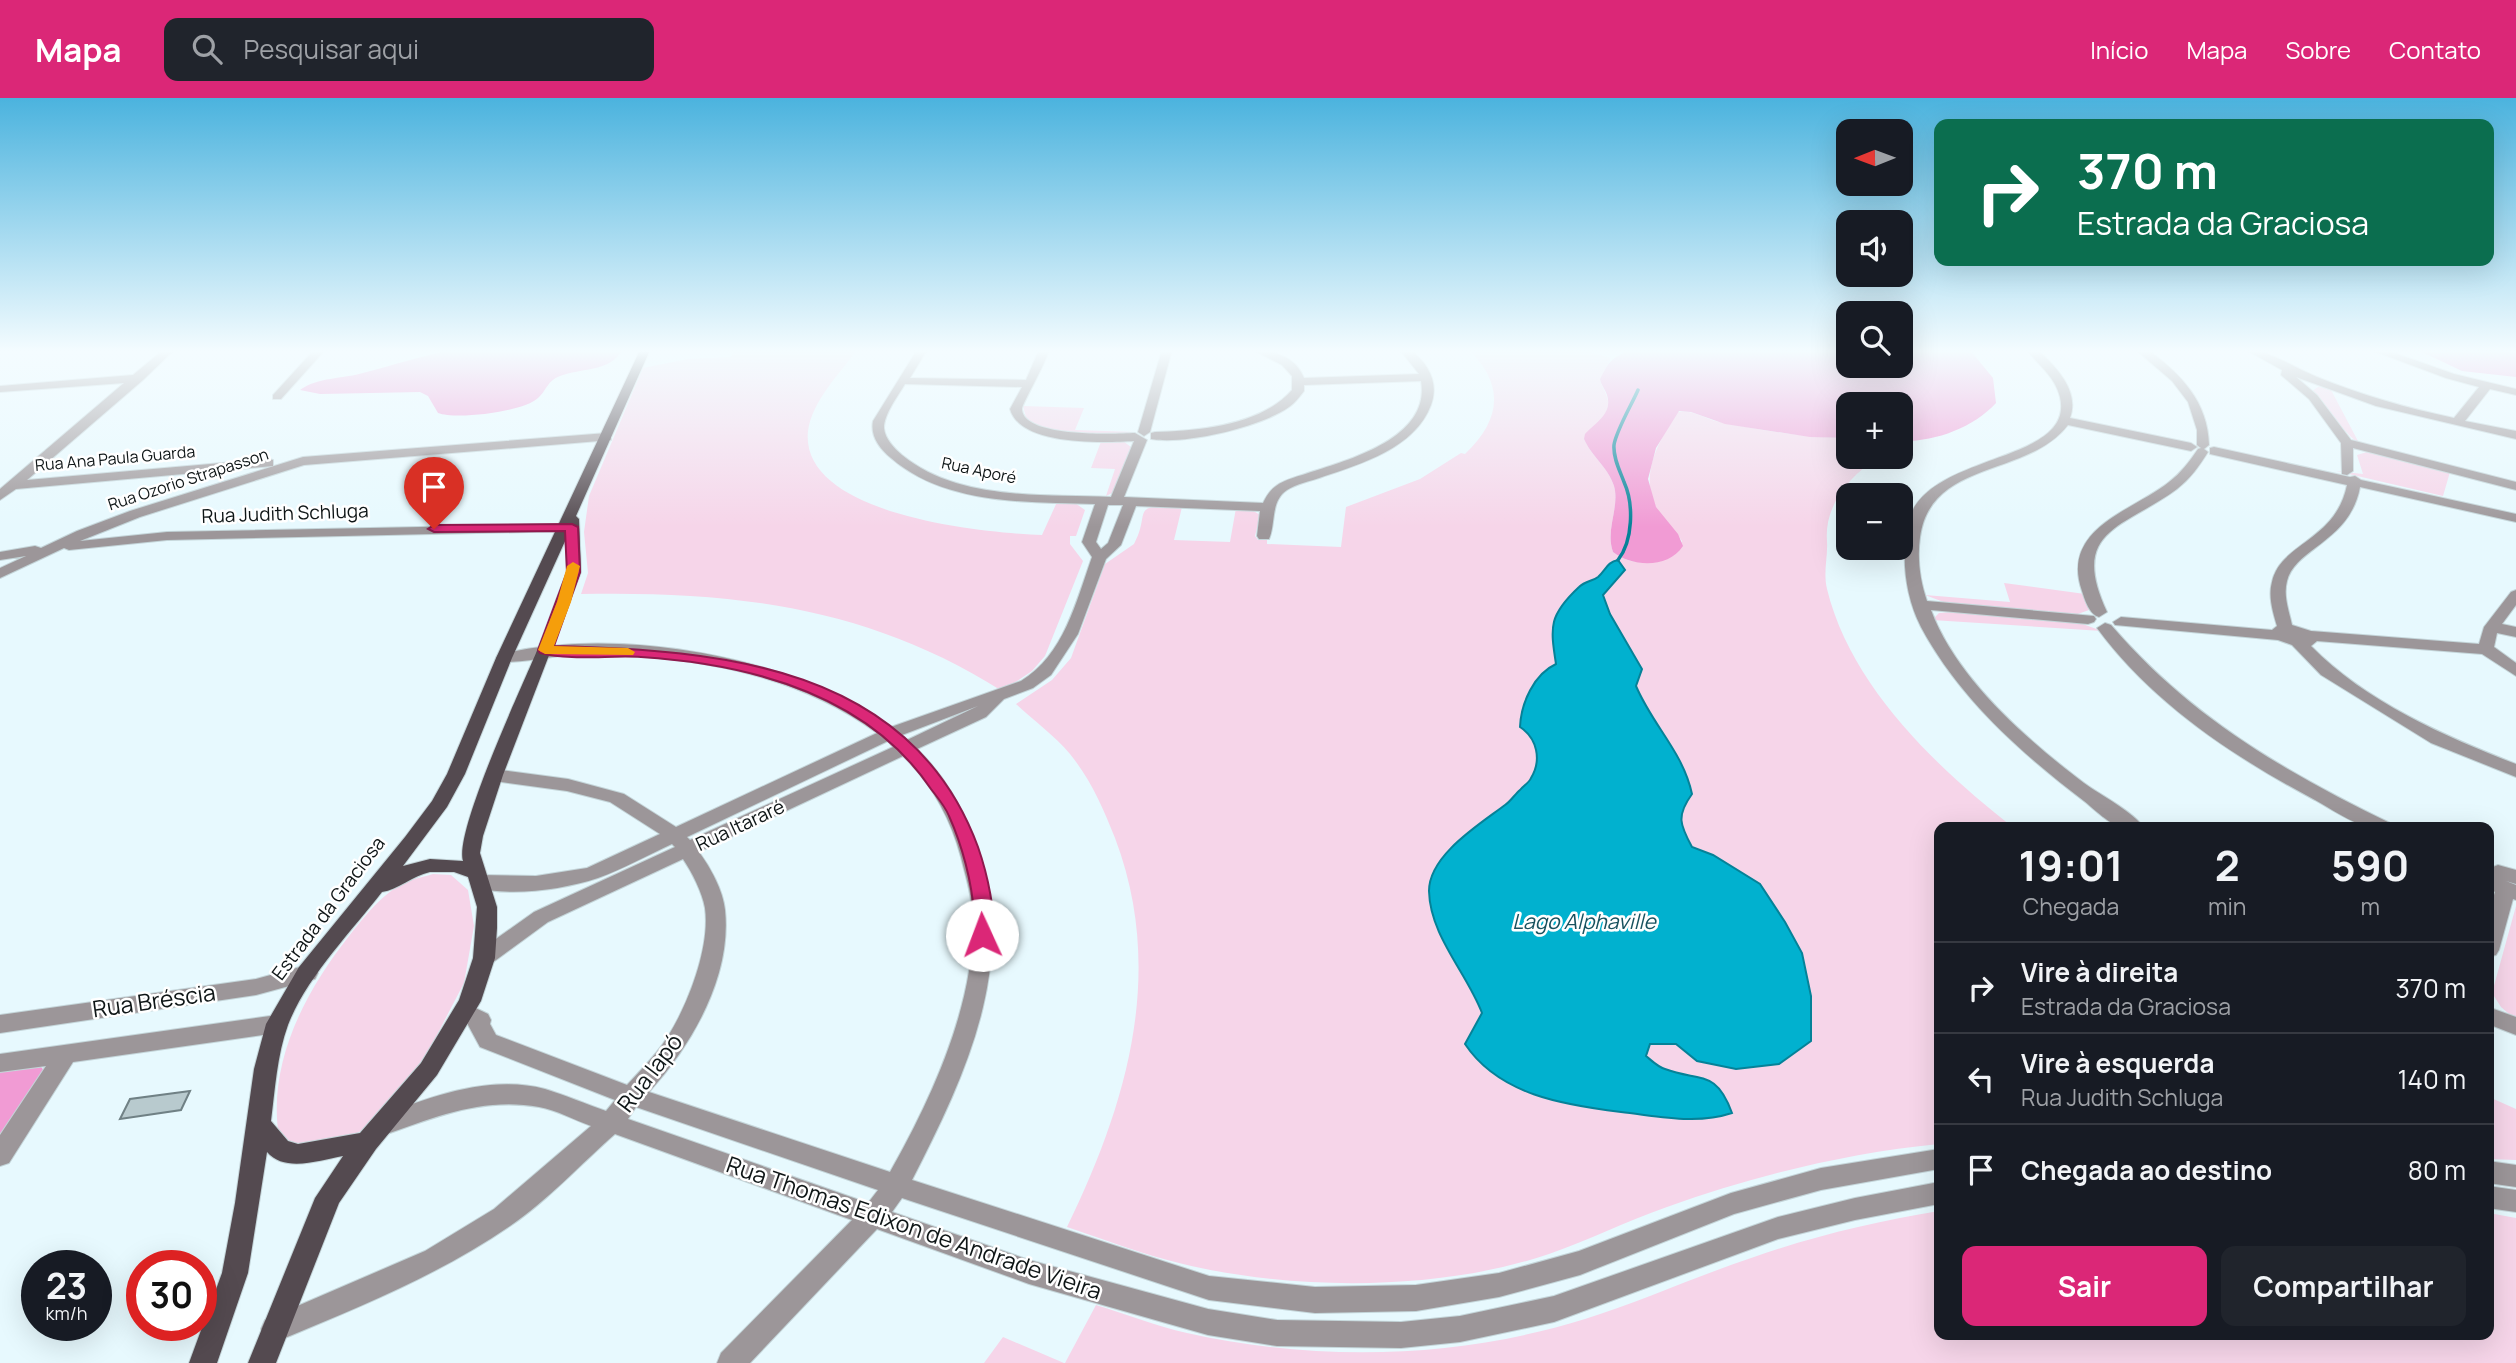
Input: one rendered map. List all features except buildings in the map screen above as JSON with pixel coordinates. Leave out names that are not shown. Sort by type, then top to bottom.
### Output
[{"type":"main road","name":"Estrada da Graciosa","points":[[203,1363],[235,1273],[266,1069],[277,1024],[307,973],[440,803],[456,774],[504,658],[570,522],[619,409]]},
{"type":"main road","name":"Estrada da Graciosa","points":[[262,1363],[328,1198],[429,1069],[465,1011],[484,958],[487,907],[470,853],[475,825],[573,572],[570,522]]},
{"type":"main road","points":[[359,907],[399,875],[417,867],[442,863],[461,865],[479,878]]},
{"type":"main road","points":[[259,1124],[280,1149],[298,1154],[376,1134]]},
{"type":"street","points":[[0,496],[102,409]]},
{"type":"street","name":"Rua Aporé","points":[[885,409],[878,429],[885,446],[899,462],[923,476],[994,494],[1109,501]]},
{"type":"street","points":[[1016,409],[1019,420],[1030,428],[1069,435],[1144,436],[1213,430],[1265,415],[1275,409]]},
{"type":"street","points":[[1132,502],[1114,545],[1099,557],[1089,542],[1144,436],[1152,409]]},
{"type":"street","points":[[1264,536],[1267,507],[1272,496],[1282,487],[1370,454],[1409,429],[1424,409]]},
{"type":"street","points":[[2067,409],[2066,421],[2044,443],[2012,458],[1968,472],[1947,482],[1931,496],[1917,514],[1910,557],[1915,590],[1925,620],[1946,656],[1980,699],[2023,741],[2127,822]]},
{"type":"street","points":[[2197,409],[2204,429],[2202,449],[2196,466],[2182,482],[2110,522],[2097,534],[2087,558],[2086,569],[2087,582],[2103,620],[2129,658],[2242,751],[2319,797],[2372,822]]},
{"type":"street","points":[[2322,409],[2347,443],[2351,476],[2348,507],[2333,527],[2296,557],[2277,584],[2277,604],[2293,635],[2327,672],[2437,739],[2516,771]]},
{"type":"street","points":[[2405,409],[2516,435]]},
{"type":"street","points":[[2457,422],[2467,409]]},
{"type":"street","points":[[2066,421],[2351,476],[2516,518]]},
{"type":"street","name":"Rua Ozorio Strapasson","points":[[0,574],[55,547],[135,514],[303,461],[607,437]]},
{"type":"street","points":[[2347,443],[2516,486]]},
{"type":"street","name":"Rua Ana Paula Guarda","points":[[13,485],[303,461]]},
{"type":"street","points":[[1109,501],[1267,507]]},
{"type":"street","name":"Rua Judith Schluga","points":[[0,556],[55,547],[167,536],[570,522]]},
{"type":"street","name":"Rua Itararé","points":[[484,958],[541,917],[682,843],[898,741],[980,713],[999,697],[1022,688],[1045,672],[1056,660],[1082,606],[1099,557]]},
{"type":"street","points":[[2486,649],[2492,627],[2516,596]]},
{"type":"street","points":[[1922,605],[2486,649],[2516,671]]},
{"type":"street","points":[[2492,627],[2516,632]]},
{"type":"street","points":[[504,658],[545,650],[642,652],[721,662],[772,673],[828,694],[898,741],[927,769],[957,814],[972,857],[983,914],[979,976],[966,1031],[938,1104],[896,1185],[873,1217],[731,1363]]},
{"type":"street","name":"Rua Iapó","points":[[275,1329],[362,1293],[434,1259],[503,1217],[611,1124],[631,1096],[666,1058],[694,1010],[713,953],[715,908],[700,868],[682,843],[617,798],[568,785],[494,775]]},
{"type":"street","name":"Rua Itararé","points":[[479,878],[521,885],[553,882],[592,873],[682,843]]},
{"type":"street","points":[[2494,927],[2507,878]]},
{"type":"street","name":"Rua Bréscia","points":[[0,1024],[256,987],[307,973]]},
{"type":"street","name":"Rua Thomas Edixon de Andrade Vieira","points":[[465,1011],[480,1020],[478,1025],[488,1041],[631,1096],[1209,1288],[1315,1300],[1416,1298],[1499,1284],[1580,1263],[1731,1204],[1821,1179],[1934,1160]]},
{"type":"street","points":[[2494,1017],[2516,1026]]},
{"type":"street","name":"Rua Bréscia","points":[[0,1063],[277,1024]]},
{"type":"street","points":[[0,1156],[67,1052]]},
{"type":"street","name":"Rua Thomas Edixon de Andrade Vieira","points":[[376,1134],[459,1097],[502,1093],[542,1098],[1029,1272],[1208,1322],[1277,1333],[1401,1335],[1460,1329],[1554,1308],[1778,1228],[1855,1209],[1934,1194]]},
{"type":"street","points":[[2494,1173],[2516,1176]]},
{"type":"street","points":[[2494,1198],[2516,1201]]},
{"type":"shaded area","points":[[436,409],[512,409],[460,416],[438,413]]},
{"type":"shaded area","points":[[626,409],[815,409],[808,431],[813,460],[833,483],[863,501],[941,524],[1042,535],[1057,502],[1075,503],[1085,510],[1076,536],[1070,536],[1070,544],[1083,561],[1045,656],[1032,671],[1002,691],[952,663],[902,640],[799,610],[747,601],[693,596],[581,594],[588,573],[584,532],[589,496]]},
{"type":"shaded area","points":[[1024,409],[1084,409],[1075,430],[1135,432],[1120,435],[1050,431],[1027,421]]},
{"type":"shaded area","points":[[1493,409],[1607,409],[1600,422],[1584,439],[1614,486],[1615,502],[1611,527],[1613,552],[1635,562],[1651,562],[1675,554],[1682,541],[1660,515],[1650,488],[1652,462],[1663,436],[1678,412],[1767,431],[1836,438],[1836,469],[1863,469],[1849,483],[1836,483],[1836,501],[1827,528],[1826,583],[1839,625],[1876,692],[1901,723],[1927,752],[2006,822],[1934,822],[1934,1145],[1870,1153],[1801,1167],[1733,1185],[1667,1207],[1549,1254],[1507,1266],[1415,1281],[1319,1282],[1226,1273],[1154,1256],[1067,1227],[1107,1133],[1122,1085],[1133,1037],[1138,988],[1137,938],[1130,888],[1115,838],[1096,794],[1070,754],[1016,704],[1052,680],[1071,658],[1105,564],[1134,544],[1147,509],[1182,507],[1174,540],[1230,542],[1236,508],[1252,510],[1260,515],[1255,536],[1258,540],[1267,540],[1267,544],[1341,547],[1346,507],[1420,479],[1461,453],[1465,454],[1486,428]]},
{"type":"shaded area","points":[[1607,409],[1836,409],[1836,438],[1810,437],[1725,424],[1691,412],[1679,411],[1656,448],[1648,479],[1656,507],[1678,534],[1683,546],[1668,559],[1640,563],[1613,552],[1611,535],[1614,486],[1584,439],[1585,434]]},
{"type":"shaded area","points":[[1913,409],[1990,409],[1976,420],[1952,432],[1914,441]]},
{"type":"shaded area","points":[[2327,409],[2341,409],[2359,443]]},
{"type":"shaded area","points":[[1102,439],[1123,441],[1131,447],[1114,492],[1106,496],[1115,469],[1091,468]]},
{"type":"shaded area","points":[[2367,452],[2450,472],[2443,496],[2336,471],[2363,474],[2357,455]]},
{"type":"shaded area","points":[[2004,583],[2085,594],[2089,610],[2075,615],[1949,604],[1925,595],[2010,602]]},
{"type":"shaded area","points":[[1939,613],[2077,622],[2102,631],[1932,620]]},
{"type":"shaded area","points":[[433,874],[451,875],[468,890],[474,926],[464,983],[427,1054],[398,1098],[361,1131],[331,1146],[299,1149],[279,1137],[277,1109],[284,1056],[304,1005],[333,958],[375,905],[398,886]]},
{"type":"shaded area","points":[[2516,906],[2516,1020],[2501,1007],[2494,996],[2494,986]]},
{"type":"shaded area","points":[[0,1066],[40,1066],[43,1069],[40,1080],[0,1142]]},
{"type":"shaded area","points":[[2494,1099],[2516,1109],[2516,1160],[2494,1159]]},
{"type":"shaded area","points":[[1934,1212],[1934,1340],[2494,1340],[2494,1214],[2516,1218],[2516,1363],[1065,1363],[1096,1305],[1175,1330],[1286,1349],[1387,1352],[1437,1349],[1537,1332],[1585,1319],[1733,1264],[1800,1242],[1869,1224]]},
{"type":"shaded area","points":[[1003,1337],[1064,1363],[984,1363]]},
{"type":"water","name":"Lago Alphaville","points":[[1618,560],[1625,570],[1603,595],[1610,614],[1642,669],[1636,686],[1688,779],[1692,794],[1682,815],[1685,833],[1692,847],[1713,855],[1760,884],[1802,953],[1811,996],[1811,1041],[1779,1064],[1736,1069],[1697,1061],[1676,1044],[1650,1044],[1646,1056],[1657,1065],[1677,1073],[1706,1079],[1720,1089],[1732,1113],[1718,1117],[1677,1118],[1577,1106],[1534,1094],[1496,1075],[1479,1061],[1465,1044],[1482,1013],[1442,939],[1431,908],[1431,878],[1446,853],[1509,802],[1529,781],[1534,771],[1536,750],[1530,737],[1520,727],[1521,718],[1526,699],[1535,682],[1556,664],[1553,630],[1557,614],[1579,587],[1598,577],[1609,564]]},
{"type":"waterway","points":[[1618,560],[1627,543],[1630,511],[1614,445],[1629,409]]},
{"type":"slow traffic","points":[[573,566],[564,602],[545,650],[628,652]]},
{"type":"route","points":[[434,529],[572,527],[573,572],[545,650],[642,652],[721,662],[772,673],[828,694],[866,715],[919,759],[957,814],[972,857],[983,914],[982,935]]}]
